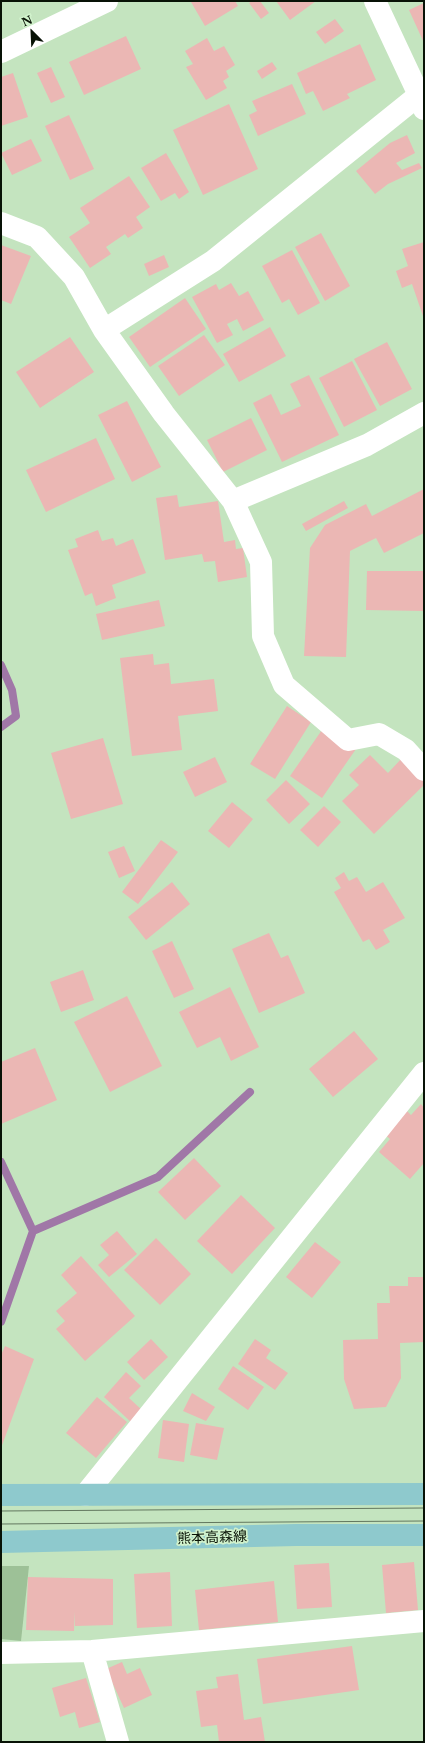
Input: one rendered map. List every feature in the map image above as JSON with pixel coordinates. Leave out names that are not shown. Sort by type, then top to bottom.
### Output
[{"type":"main road","points":[[1,1495],[424,1494]]},
{"type":"main road","name":"熊本高森線","points":[[1,1542],[296,1535],[424,1535]]},
{"type":"street","points":[[1,52],[107,1]]},
{"type":"street","points":[[104,330],[213,261],[422,99],[375,1]]},
{"type":"street","points":[[1,223],[37,237],[74,277],[104,330],[164,414],[233,501],[261,562],[263,636],[284,685],[348,740],[379,734],[406,750],[424,770]]},
{"type":"street","points":[[233,501],[368,445],[424,414]]},
{"type":"street","points":[[85,1495],[424,1073]]},
{"type":"street","points":[[1,1652],[92,1651],[424,1621]]},
{"type":"street","points":[[92,1651],[118,1742]]},
{"type":"green space","points":[[1,1566],[29,1566],[21,1641],[1,1639]]},
{"type":"building","points":[[235,1],[238,6],[205,26],[191,2]]},
{"type":"building","points":[[252,1],[260,1],[269,13],[261,19],[249,3]]},
{"type":"building","points":[[276,1],[316,1],[290,20]]},
{"type":"building","points":[[424,3],[424,43],[409,10]]},
{"type":"building","points":[[335,19],[344,31],[325,44],[316,32]]},
{"type":"building","points":[[126,36],[141,69],[84,95],[69,62]]},
{"type":"building","points":[[207,38],[214,51],[224,46],[235,65],[226,71],[229,77],[223,81],[227,88],[206,100],[186,67],[193,64],[185,51]]},
{"type":"building","points":[[360,44],[376,80],[347,94],[350,98],[323,111],[313,91],[306,94],[297,73]]},
{"type":"building","points":[[272,62],[277,69],[262,79],[257,71]]},
{"type":"building","points":[[51,67],[65,97],[51,103],[37,73]]},
{"type":"building","points":[[13,73],[28,117],[1,126],[1,77]]},
{"type":"building","points":[[292,84],[306,114],[258,136],[249,115],[257,111],[252,101]]},
{"type":"building","points":[[229,104],[258,169],[203,195],[173,130]]},
{"type":"building","points":[[69,115],[94,169],[70,180],[45,126]]},
{"type":"building","points":[[407,135],[415,153],[396,163],[402,170],[419,163],[422,168],[388,184],[375,194],[356,171],[390,143]]},
{"type":"building","points":[[31,139],[42,161],[12,175],[1,153]]},
{"type":"building","points":[[166,153],[189,192],[179,199],[175,193],[161,201],[141,168]]},
{"type":"building","points":[[129,176],[150,207],[136,217],[143,228],[128,238],[125,234],[106,247],[111,254],[90,268],[69,237],[90,223],[80,208]]},
{"type":"building","points":[[321,233],[350,286],[325,301],[295,247]]},
{"type":"building","points":[[424,242],[424,319],[412,284],[402,288],[396,271],[408,266],[402,249]]},
{"type":"building","points":[[1,245],[31,256],[11,304],[1,300]]},
{"type":"building","points":[[292,250],[320,303],[298,315],[289,299],[282,303],[262,266]]},
{"type":"building","points":[[164,255],[169,267],[149,276],[144,264]]},
{"type":"building","points":[[231,283],[239,296],[248,291],[264,320],[243,331],[237,319],[227,324],[233,335],[217,343],[192,297],[216,284],[219,290]]},
{"type":"building","points":[[185,298],[206,329],[150,367],[129,337]]},
{"type":"building","points":[[270,327],[286,356],[239,382],[223,354]]},
{"type":"building","points":[[204,335],[225,365],[179,396],[158,366]]},
{"type":"building","points":[[70,337],[94,372],[40,408],[16,372]]},
{"type":"building","points":[[387,342],[412,389],[380,406],[354,359]]},
{"type":"building","points":[[352,361],[377,410],[344,427],[319,378]]},
{"type":"building","points":[[309,375],[339,435],[282,462],[253,403],[271,394],[281,415],[301,406],[290,384]]},
{"type":"building","points":[[127,401],[161,467],[132,482],[98,415]]},
{"type":"building","points":[[251,418],[267,450],[223,472],[207,440]]},
{"type":"building","points":[[96,438],[115,479],[46,512],[26,470]]},
{"type":"building","points":[[424,489],[424,533],[384,553],[376,538],[350,551],[346,657],[304,656],[310,548],[325,525],[366,504],[372,516]]},
{"type":"building","points":[[177,495],[179,507],[218,501],[224,542],[235,540],[236,549],[243,548],[247,577],[218,582],[215,561],[204,562],[202,554],[165,560],[156,498]]},
{"type":"building","points":[[344,501],[348,508],[306,531],[302,524]]},
{"type":"building","points":[[98,530],[102,541],[113,538],[116,546],[133,539],[146,573],[112,585],[116,598],[96,606],[92,593],[85,596],[68,550],[78,547],[75,539]]},
{"type":"building","points":[[367,571],[424,571],[424,611],[366,610]]},
{"type":"building","points":[[159,600],[165,626],[102,640],[96,614]]},
{"type":"building","points":[[153,654],[154,665],[169,663],[171,684],[214,679],[218,711],[178,716],[182,750],[132,756],[120,658]]},
{"type":"building","points":[[287,706],[311,722],[275,779],[250,764]]},
{"type":"building","points":[[324,727],[356,749],[322,798],[290,776]]},
{"type":"building","points":[[103,738],[123,804],[71,819],[51,753]]},
{"type":"building","points":[[370,755],[388,773],[402,758],[424,780],[424,785],[374,834],[342,801],[359,785],[349,775]]},
{"type":"building","points":[[215,757],[227,782],[195,797],[183,772]]},
{"type":"building","points":[[286,780],[310,804],[289,824],[266,800]]},
{"type":"building","points":[[232,802],[253,819],[229,848],[208,831]]},
{"type":"building","points":[[324,806],[341,822],[318,847],[300,830]]},
{"type":"building","points":[[161,840],[178,852],[138,904],[122,892]]},
{"type":"building","points":[[124,846],[135,871],[119,878],[108,852]]},
{"type":"building","points":[[344,872],[349,881],[357,877],[366,892],[383,882],[405,918],[383,930],[390,942],[376,950],[369,939],[363,942],[334,892],[341,888],[335,878]]},
{"type":"building","points":[[172,882],[190,904],[146,940],[128,917]]},
{"type":"building","points":[[269,933],[281,958],[288,955],[305,993],[259,1013],[232,949]]},
{"type":"building","points":[[172,941],[194,989],[174,998],[152,951]]},
{"type":"building","points":[[83,970],[94,1000],[61,1012],[50,982]]},
{"type":"building","points":[[230,987],[259,1047],[231,1061],[220,1037],[197,1048],[179,1012]]},
{"type":"building","points":[[127,996],[162,1066],[110,1092],[74,1022]]},
{"type":"building","points":[[354,1031],[378,1059],[333,1097],[309,1069]]},
{"type":"building","points":[[35,1048],[57,1100],[1,1124],[1,1062]]},
{"type":"building","points":[[421,1104],[424,1108],[424,1163],[410,1179],[379,1152],[390,1139],[384,1134],[406,1110],[411,1115]]},
{"type":"building","points":[[194,1158],[221,1186],[185,1220],[158,1192]]},
{"type":"building","points":[[241,1195],[275,1228],[232,1274],[197,1241]]},
{"type":"building","points":[[117,1231],[137,1254],[109,1277],[98,1265],[109,1255],[100,1245]]},
{"type":"building","points":[[156,1238],[191,1274],[160,1305],[124,1270]]},
{"type":"building","points":[[315,1242],[341,1262],[312,1298],[286,1277]]},
{"type":"building","points":[[81,1256],[135,1316],[85,1361],[56,1329],[65,1321],[56,1311],[77,1293],[61,1275]]},
{"type":"building","points":[[408,1277],[424,1277],[424,1342],[400,1343],[401,1378],[386,1407],[354,1409],[344,1379],[343,1340],[378,1339],[377,1303],[390,1303],[389,1286],[408,1286]]},
{"type":"building","points":[[151,1339],[168,1357],[144,1380],[127,1362]]},
{"type":"building","points":[[255,1339],[271,1350],[266,1358],[288,1373],[275,1390],[238,1364]]},
{"type":"building","points":[[5,1346],[34,1359],[1,1448],[1,1355]]},
{"type":"building","points":[[233,1366],[264,1387],[248,1410],[218,1389]]},
{"type":"building","points":[[126,1372],[141,1386],[129,1398],[143,1411],[132,1423],[104,1397]]},
{"type":"building","points":[[192,1393],[215,1407],[206,1421],[183,1411]]},
{"type":"building","points":[[97,1397],[127,1422],[96,1458],[66,1433]]},
{"type":"building","points":[[163,1420],[189,1424],[184,1462],[158,1458]]},
{"type":"building","points":[[196,1423],[224,1428],[217,1460],[190,1455]]},
{"type":"building","points":[[414,1562],[418,1610],[386,1613],[382,1565]]},
{"type":"building","points":[[329,1563],[332,1607],[297,1609],[294,1565]]},
{"type":"building","points":[[170,1572],[172,1626],[137,1628],[134,1574]]},
{"type":"building","points":[[28,1577],[113,1579],[113,1625],[75,1626],[75,1611],[74,1631],[26,1630]]},
{"type":"building","points":[[274,1581],[278,1622],[199,1630],[195,1590]]},
{"type":"building","points":[[352,1646],[359,1690],[263,1704],[257,1659]]},
{"type":"building","points":[[122,1662],[127,1674],[140,1668],[152,1695],[124,1708],[106,1669]]},
{"type":"building","points":[[238,1674],[244,1720],[261,1717],[265,1742],[219,1742],[217,1725],[201,1727],[196,1691],[218,1688],[216,1677]]},
{"type":"building","points":[[86,1678],[100,1722],[79,1728],[75,1712],[60,1717],[52,1688]]},
{"type":"waterway","points":[[1,665],[12,690],[16,716],[1,727]]},
{"type":"waterway","points":[[33,1231],[158,1177],[250,1092]]},
{"type":"waterway","points":[[1,1162],[33,1231],[1,1322]]},
{"type":"tram line","points":[[1,1511],[424,1508]]},
{"type":"tram line","points":[[1,1524],[424,1521]]}]
